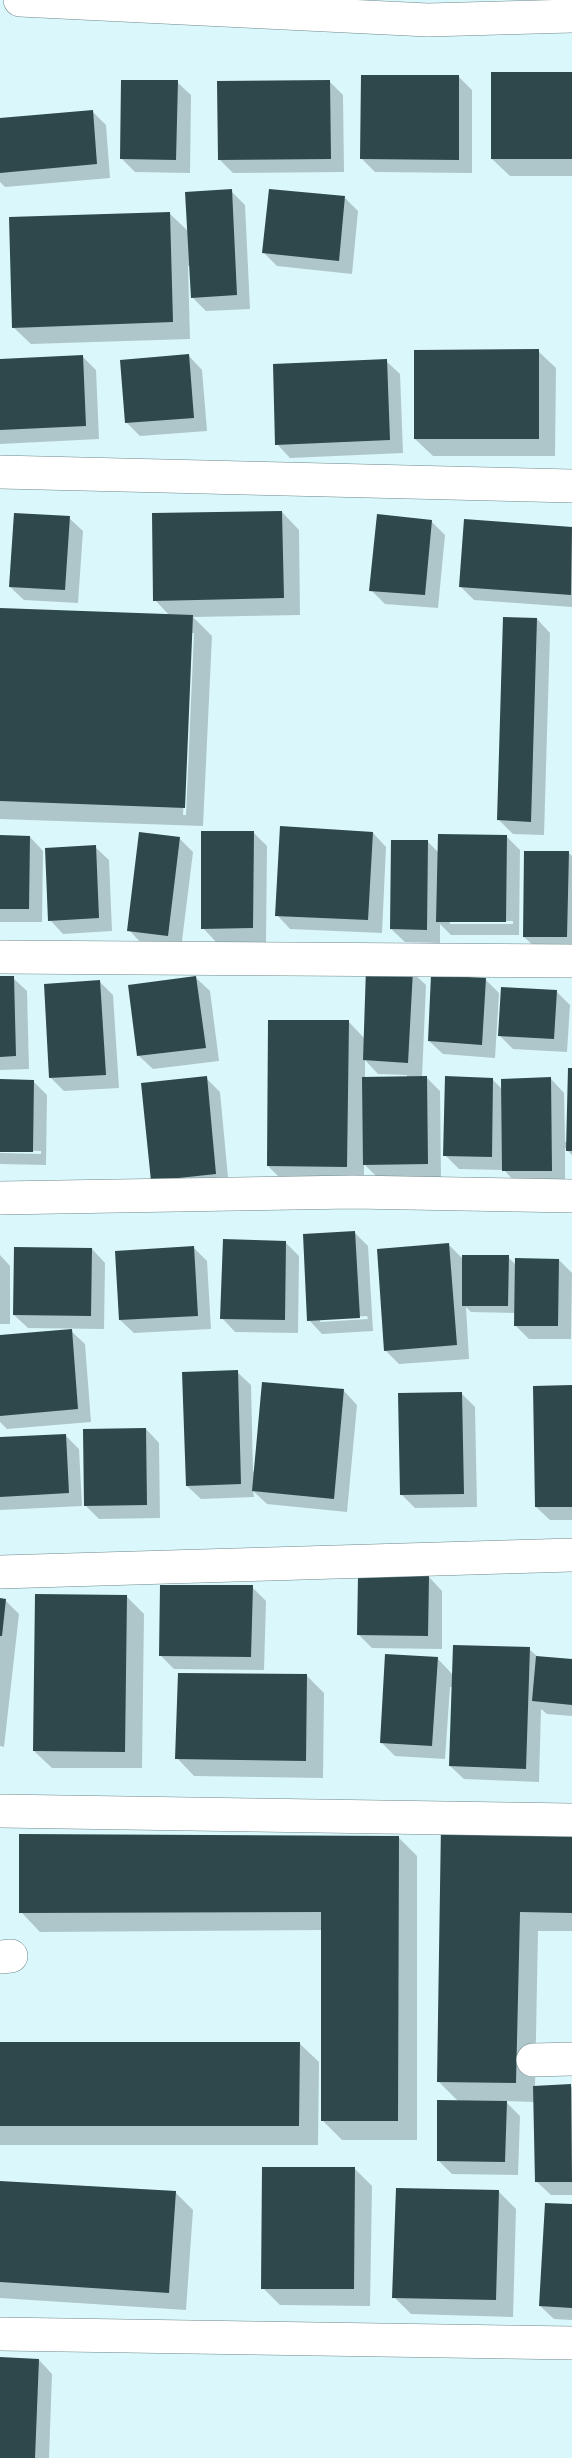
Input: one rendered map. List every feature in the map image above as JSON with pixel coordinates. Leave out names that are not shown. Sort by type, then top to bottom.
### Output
[{"type":"street","points":[[20,0],[428,20],[572,16]]},
{"type":"street","points":[[0,472],[572,486]]},
{"type":"street","points":[[0,957],[572,961]]},
{"type":"street","points":[[0,1198],[353,1192],[572,1196]]},
{"type":"street","points":[[0,1572],[572,1555]]},
{"type":"street","points":[[0,1811],[572,1820]]},
{"type":"street","points":[[533,2060],[572,2059]]},
{"type":"street","points":[[0,2334],[572,2343]]},
{"type":"building","points":[[491,72],[572,72],[572,159],[491,159]]},
{"type":"building","points":[[361,75],[459,75],[459,160],[360,159]]},
{"type":"building","points":[[121,80],[178,80],[176,160],[120,159]]},
{"type":"building","points":[[330,80],[331,159],[218,160],[217,81]]},
{"type":"building","points":[[93,110],[97,164],[0,173],[0,118]]},
{"type":"building","points":[[232,189],[237,295],[191,298],[185,192]]},
{"type":"building","points":[[269,189],[345,196],[339,261],[262,253]]},
{"type":"building","points":[[170,212],[173,322],[12,328],[9,217]]},
{"type":"building","points":[[539,349],[539,439],[414,439],[414,350]]},
{"type":"building","points":[[189,354],[194,418],[125,423],[120,360]]},
{"type":"building","points":[[83,355],[86,426],[0,430],[0,359]]},
{"type":"building","points":[[387,359],[390,440],[275,445],[273,364]]},
{"type":"building","points":[[282,511],[284,598],[153,601],[152,513]]},
{"type":"building","points":[[14,513],[70,516],[65,590],[9,587]]},
{"type":"building","points":[[377,514],[432,520],[425,595],[369,591]]},
{"type":"building","points":[[464,519],[572,527],[571,595],[459,587]]},
{"type":"building","points":[[0,608],[193,615],[185,808],[0,801]]},
{"type":"building","points":[[503,617],[537,618],[531,822],[497,820]]},
{"type":"building","points":[[280,826],[373,832],[368,920],[275,916]]},
{"type":"building","points":[[201,831],[254,831],[253,928],[201,929]]},
{"type":"building","points":[[139,832],[180,837],[168,936],[127,931]]},
{"type":"building","points":[[438,834],[507,835],[506,922],[436,922]]},
{"type":"building","points":[[0,835],[30,836],[29,909],[0,909]]},
{"type":"building","points":[[391,840],[428,840],[427,930],[390,929]]},
{"type":"building","points":[[96,845],[99,918],[48,921],[45,848]]},
{"type":"building","points":[[524,851],[569,851],[567,937],[523,937]]},
{"type":"building","points":[[366,968],[413,970],[408,1063],[363,1060]]},
{"type":"building","points":[[431,975],[486,978],[482,1045],[428,1041]]},
{"type":"building","points":[[0,976],[14,976],[16,1056],[0,1057]]},
{"type":"building","points":[[196,976],[206,1048],[137,1056],[128,985]]},
{"type":"building","points":[[100,980],[106,1075],[49,1078],[44,984]]},
{"type":"building","points":[[501,987],[557,990],[554,1039],[498,1036]]},
{"type":"building","points":[[268,1020],[349,1020],[347,1167],[267,1166]]},
{"type":"building","points":[[568,1068],[572,1068],[572,1151],[566,1151]]},
{"type":"building","points":[[207,1076],[216,1174],[151,1181],[141,1083]]},
{"type":"building","points":[[427,1076],[428,1164],[363,1165],[362,1077]]},
{"type":"building","points":[[445,1076],[493,1078],[492,1157],[443,1156]]},
{"type":"building","points":[[551,1077],[552,1171],[502,1171],[501,1079]]},
{"type":"building","points":[[0,1079],[34,1080],[33,1152],[0,1152]]},
{"type":"building","points":[[355,1231],[360,1318],[307,1321],[303,1234]]},
{"type":"building","points":[[223,1239],[286,1241],[285,1320],[220,1319]]},
{"type":"building","points":[[449,1243],[457,1345],[384,1351],[377,1249]]},
{"type":"building","points":[[194,1246],[198,1316],[119,1320],[115,1251]]},
{"type":"building","points":[[14,1247],[92,1248],[91,1316],[13,1315]]},
{"type":"building","points":[[462,1255],[509,1255],[508,1306],[462,1306]]},
{"type":"building","points":[[515,1258],[559,1259],[558,1326],[514,1326]]},
{"type":"building","points":[[72,1329],[78,1409],[0,1416],[0,1335]]},
{"type":"building","points":[[238,1370],[241,1484],[186,1486],[182,1372]]},
{"type":"building","points":[[262,1382],[344,1389],[334,1499],[252,1491]]},
{"type":"building","points":[[572,1385],[572,1507],[535,1507],[533,1386]]},
{"type":"building","points":[[462,1392],[464,1494],[400,1495],[398,1393]]},
{"type":"building","points":[[146,1428],[147,1505],[84,1506],[83,1429]]},
{"type":"building","points":[[66,1434],[69,1493],[0,1497],[0,1437]]},
{"type":"building","points":[[358,1575],[429,1576],[428,1636],[357,1635]]},
{"type":"building","points":[[160,1585],[253,1585],[251,1657],[159,1656]]},
{"type":"building","points":[[35,1594],[127,1595],[125,1752],[33,1751]]},
{"type":"building","points":[[0,1598],[6,1599],[2,1636],[0,1636]]},
{"type":"building","points":[[453,1645],[530,1647],[526,1769],[449,1766]]},
{"type":"building","points":[[385,1654],[438,1657],[432,1746],[380,1743]]},
{"type":"building","points":[[536,1656],[572,1659],[572,1705],[532,1701]]},
{"type":"building","points":[[178,1673],[307,1674],[306,1761],[175,1759]]},
{"type":"building","points":[[441,1824],[572,1827],[572,1913],[520,1912],[516,2083],[437,2082]]},
{"type":"building","points":[[19,1834],[399,1836],[398,2121],[321,2121],[321,1912],[19,1913]]},
{"type":"building","points":[[0,2042],[300,2042],[299,2126],[0,2126]]},
{"type":"building","points":[[571,2084],[572,2182],[535,2182],[533,2086]]},
{"type":"building","points":[[437,2100],[507,2101],[505,2162],[437,2161]]},
{"type":"building","points":[[262,2167],[355,2167],[354,2289],[261,2289]]},
{"type":"building","points":[[0,2181],[176,2191],[169,2293],[0,2282]]},
{"type":"building","points":[[396,2188],[499,2190],[496,2300],[392,2298]]},
{"type":"building","points":[[545,2203],[572,2204],[572,2308],[539,2306]]},
{"type":"building","points":[[0,2357],[39,2359],[35,2458],[0,2458]]}]
